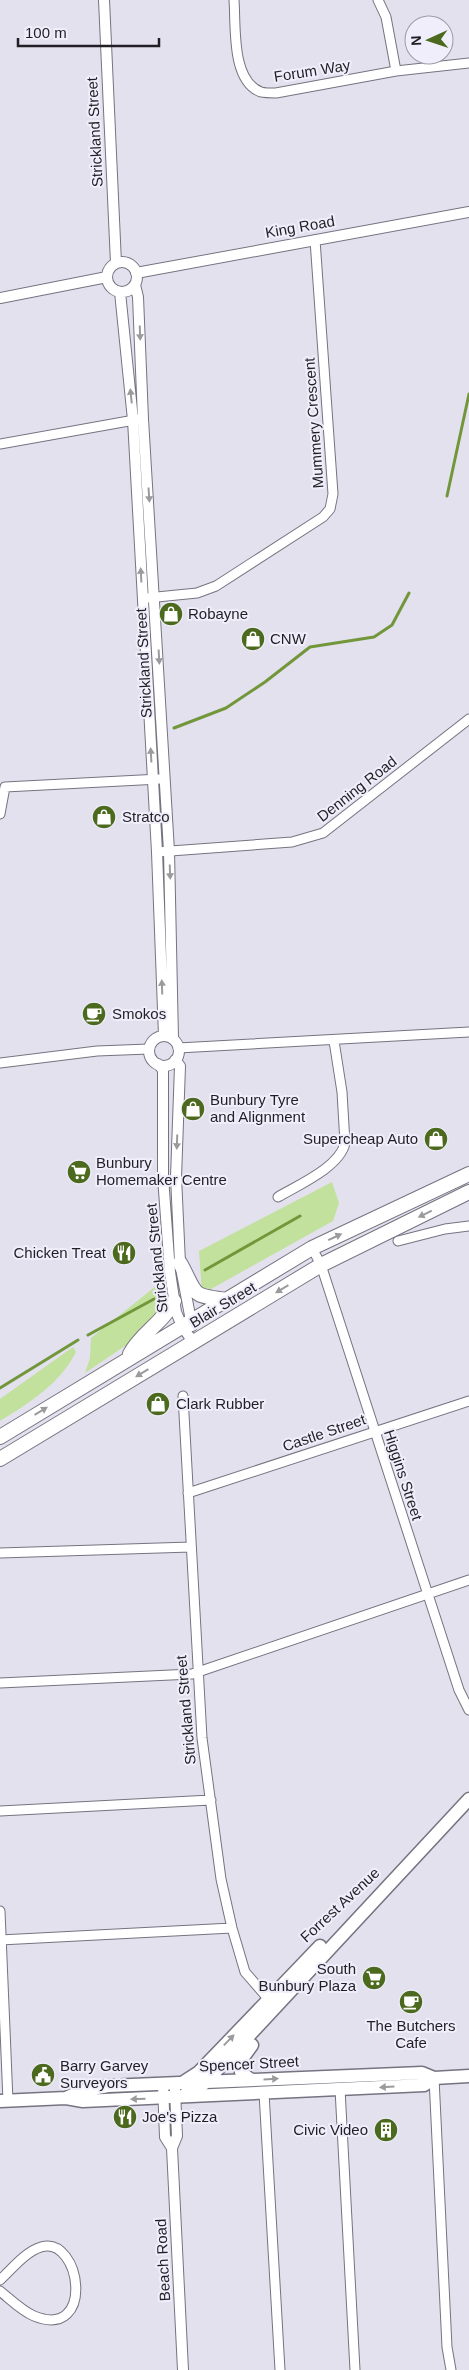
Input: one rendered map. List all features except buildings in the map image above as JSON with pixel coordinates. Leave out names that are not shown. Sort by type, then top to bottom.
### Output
[{"type":"main road","name":"Blair Street","points":[[0,1437],[312,1248],[467,1175]]},
{"type":"main road","name":"Blair Street","points":[[0,1459],[321,1266],[469,1192]]},
{"type":"main road","points":[[180,1263],[195,1292],[201,1297],[227,1300]]},
{"type":"main road","points":[[127,1360],[134,1344],[165,1316],[174,1301]]},
{"type":"main road","name":"Forrest Avenue","points":[[173,2084],[199,2072],[272,2002],[362,1904],[395,1876],[469,1799]]},
{"type":"main road","name":"Forrest Avenue","points":[[173,2098],[206,2083],[260,2024],[272,2002]]},
{"type":"main road","points":[[251,2080],[241,2072],[239,2063],[242,2055],[257,2039],[260,2024]]},
{"type":"main road","name":"Spencer Street","points":[[66,2098],[81,2091],[108,2086],[422,2073],[434,2078],[469,2076]]},
{"type":"main road","name":"Spencer Street","points":[[4,2101],[66,2098],[82,2101],[173,2098],[424,2085],[434,2078]]},
{"type":"street","name":"Strickland Street","points":[[104,0],[116,263]]},
{"type":"street","name":"Forum Way","points":[[234,0],[238,64],[245,80],[260,92],[276,93],[396,71],[469,63]]},
{"type":"street","points":[[378,0],[386,17],[396,71]]},
{"type":"street","name":"King Road","points":[[136,273],[469,212]]},
{"type":"street","name":"Mummery Crescent","points":[[142,599],[197,593],[216,586],[323,518],[330,509],[333,494],[314,240]]},
{"type":"street","points":[[116,263],[128,264],[136,273],[134,285],[130,290],[120,292],[112,288],[107,277],[110,269],[116,263]]},
{"type":"street","points":[[0,298],[107,277]]},
{"type":"street","name":"Strickland Street","points":[[134,285],[138,297],[138,419],[142,599],[152,780],[172,1041]]},
{"type":"street","name":"Strickland Street","points":[[120,292],[138,419],[156,597],[169,851],[172,1041]]},
{"type":"street","points":[[0,444],[138,419]]},
{"type":"street","name":"Denning Road","points":[[157,852],[292,842],[323,834],[469,719]]},
{"type":"street","points":[[0,814],[6,787],[165,778]]},
{"type":"street","points":[[172,1041],[175,1060],[165,1066],[158,1064],[150,1056],[149,1049],[154,1040],[334,1041],[469,1032]]},
{"type":"street","points":[[278,1197],[334,1162],[343,1151],[342,1092],[334,1041]]},
{"type":"street","points":[[0,1062],[97,1051],[149,1049]]},
{"type":"street","name":"Strickland Street","points":[[175,1060],[180,1066],[176,1176],[180,1263],[186,1323]]},
{"type":"street","name":"Strickland Street","points":[[158,1064],[163,1070],[164,1178],[174,1301],[186,1323],[193,1342]]},
{"type":"street","points":[[398,1241],[445,1229],[469,1226]]},
{"type":"street","name":"Higgins Street","points":[[312,1248],[321,1266],[459,1690],[469,1710]]},
{"type":"street","name":"Strickland Street","points":[[183,1396],[202,1738],[221,1879],[232,1928],[245,1972],[272,2002]]},
{"type":"street","name":"Castle Street","points":[[188,1493],[469,1401]]},
{"type":"street","points":[[0,1553],[191,1547]]},
{"type":"street","points":[[0,1683],[192,1674],[469,1580]]},
{"type":"street","points":[[0,1811],[211,1800]]},
{"type":"street","points":[[0,1910],[4,2101]]},
{"type":"street","points":[[1,1940],[232,1928]]},
{"type":"street","points":[[434,2078],[447,2347],[451,2370]]},
{"type":"street","name":"Beach Road","points":[[173,2084],[177,2136],[172,2148],[184,2370]]},
{"type":"street","points":[[340,2089],[355,2370]]},
{"type":"street","points":[[264,2093],[280,2370]]},
{"type":"street","points":[[0,2280],[30,2252],[43,2246],[54,2247],[67,2256],[73,2271],[75,2296],[71,2310],[62,2318],[48,2321],[31,2315],[0,2291]]},
{"type":"green space","points":[[332,1182],[339,1203],[333,1221],[202,1294],[199,1251]]},
{"type":"green space","points":[[166,1278],[160,1306],[144,1333],[85,1373],[90,1358],[91,1338]]},
{"type":"green space","points":[[73,1347],[76,1352],[53,1383],[33,1400],[0,1421],[0,1399]]},
{"type":"waterway","points":[[447,496],[469,394]]},
{"type":"waterway","points":[[174,728],[226,708],[265,682],[310,647],[374,637],[392,625],[409,593]]},
{"type":"waterway","points":[[205,1270],[300,1216]]},
{"type":"waterway","points":[[88,1335],[154,1299]]},
{"type":"waterway","points":[[0,1388],[78,1340]]},
{"type":"place","name":"Robayne","points":[[171,614]]},
{"type":"place","name":"CNW","points":[[253,639]]},
{"type":"place","name":"Stratco","points":[[104,817]]},
{"type":"place","name":"Smokos","points":[[94,1014]]},
{"type":"place","name":"Bunbury Tyre and Alignment","points":[[193,1109]]},
{"type":"place","name":"Supercheap Auto","points":[[436,1139]]},
{"type":"place","name":"Bunbury Homemaker Centre","points":[[79,1172]]},
{"type":"place","name":"Chicken Treat","points":[[124,1253]]},
{"type":"place","name":"Clark Rubber","points":[[158,1404]]},
{"type":"place","name":"South Bunbury Plaza","points":[[374,1978]]},
{"type":"place","name":"The Butchers Cafe","points":[[411,2002]]},
{"type":"place","name":"Barry Garvey Surveyors","points":[[43,2075]]},
{"type":"place","name":"Joe's Pizza","points":[[125,2117]]},
{"type":"place","name":"Civic Video","points":[[386,2130]]}]
